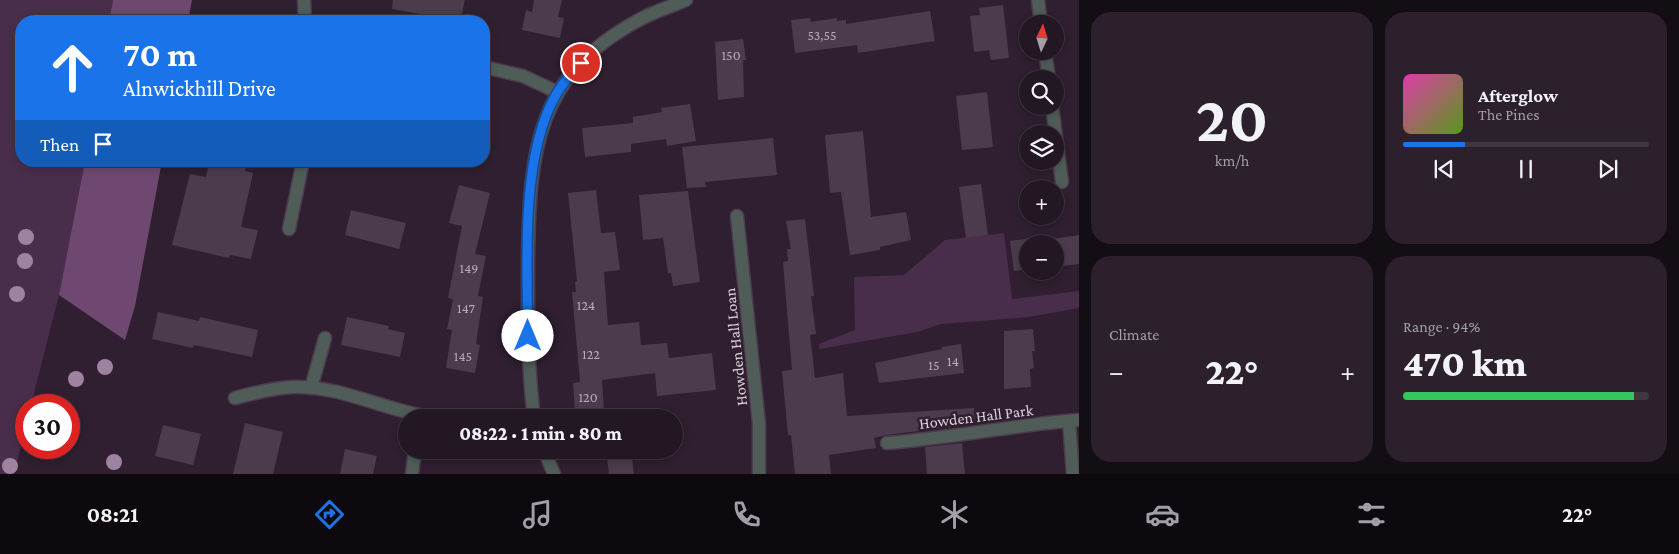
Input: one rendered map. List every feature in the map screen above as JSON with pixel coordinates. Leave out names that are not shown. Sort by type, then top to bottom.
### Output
[{"type":"street","points":[[304,0],[305,15]]},
{"type":"street","points":[[532,409],[528,367],[528,321],[532,172],[539,134],[557,92],[581,63],[609,38],[639,20],[686,0]]},
{"type":"street","points":[[1038,0],[1040,15]]},
{"type":"street","points":[[490,68],[524,76],[557,92]]},
{"type":"street","points":[[1053,115],[1062,180]]},
{"type":"street","points":[[289,229],[302,167]]},
{"type":"street","name":"Howden Hall Loan","points":[[737,216],[760,424],[759,474]]},
{"type":"street","points":[[312,388],[325,338]]},
{"type":"street","points":[[235,398],[272,388],[312,388],[332,391],[398,410]]},
{"type":"street","name":"Howden Hall Park","points":[[887,443],[934,439],[979,431],[1074,420],[1073,474]]},
{"type":"street","points":[[412,474],[414,459]]},
{"type":"street","points":[[548,459],[554,474]]},
{"type":"shaded area","points":[[0,0],[113,0],[110,15],[15,15],[15,167],[84,167],[59,295],[34,394],[15,394],[15,459],[18,459],[14,474],[0,474]]},
{"type":"shaded area","points":[[113,0],[192,0],[189,15],[110,15]]},
{"type":"shaded area","points":[[84,167],[161,167],[135,306],[125,340],[59,295]]},
{"type":"shaded area","points":[[1004,233],[1012,299],[1079,291],[1079,308],[1029,317],[941,324],[917,332],[819,349],[819,344],[855,330],[854,277],[904,275],[945,240]]},
{"type":"building","points":[[393,0],[465,0],[461,15],[426,15],[392,9]]},
{"type":"building","points":[[534,0],[562,0],[558,17],[564,18],[560,38],[522,30],[526,10],[532,12]]},
{"type":"building","points":[[1003,5],[1009,58],[991,60],[989,50],[974,52],[970,16],[980,15],[979,8]]},
{"type":"building","points":[[930,11],[935,41],[858,53],[857,45],[795,53],[791,20],[810,18],[811,22],[837,18],[837,21],[846,20],[846,24]]},
{"type":"building","points":[[743,39],[746,60],[743,60],[744,97],[718,100],[715,42]]},
{"type":"building","points":[[987,92],[993,147],[962,150],[956,96]]},
{"type":"building","points":[[690,104],[696,141],[667,146],[666,139],[631,144],[631,152],[585,157],[582,128],[633,123],[633,117],[662,112],[661,108]]},
{"type":"building","points":[[863,131],[871,217],[906,212],[911,240],[880,247],[880,250],[850,255],[841,192],[830,193],[825,135]]},
{"type":"building","points":[[773,138],[777,175],[705,182],[706,187],[687,188],[682,147]]},
{"type":"building","points":[[208,167],[246,167],[245,171],[253,173],[241,227],[258,230],[251,259],[230,255],[229,258],[172,245],[190,174],[206,177]]},
{"type":"building","points":[[981,184],[988,235],[966,238],[959,187]]},
{"type":"building","points":[[459,185],[490,193],[475,254],[486,256],[478,296],[483,297],[476,344],[480,345],[475,373],[446,368],[452,330],[447,329],[453,299],[448,298],[462,226],[449,223]]},
{"type":"building","points":[[596,190],[601,233],[615,232],[620,270],[604,272],[608,325],[639,322],[641,345],[667,343],[669,358],[712,353],[716,390],[657,396],[655,373],[602,380],[604,409],[575,409],[573,383],[580,382],[572,292],[576,292],[575,282],[577,281],[568,193]]},
{"type":"building","points":[[688,191],[700,282],[673,286],[671,273],[668,273],[663,238],[643,240],[639,195]]},
{"type":"building","points":[[351,210],[406,223],[399,249],[345,235]]},
{"type":"building","points":[[805,219],[814,296],[811,296],[816,334],[810,335],[815,378],[843,373],[847,416],[974,408],[975,424],[874,438],[876,448],[829,455],[831,474],[795,474],[791,435],[788,435],[782,371],[792,370],[783,262],[788,261],[787,249],[791,249],[786,221]]},
{"type":"building","points":[[1079,235],[1079,264],[1064,266],[1064,237]]},
{"type":"building","points":[[1019,240],[1019,270],[1014,271],[1010,241]]},
{"type":"building","points":[[158,312],[199,321],[200,317],[258,330],[252,357],[194,345],[193,348],[152,339]]},
{"type":"building","points":[[347,317],[389,326],[388,329],[405,333],[400,357],[341,345]]},
{"type":"building","points":[[1033,329],[1035,351],[1032,351],[1034,368],[1030,369],[1031,387],[1004,389],[1004,331]]},
{"type":"building","points":[[961,344],[964,373],[879,383],[875,363]]},
{"type":"building","points":[[245,423],[283,432],[273,474],[233,474]]},
{"type":"building","points":[[163,425],[201,434],[193,465],[155,456]]},
{"type":"building","points":[[962,443],[965,474],[927,474],[925,447]]},
{"type":"building","points":[[345,449],[377,456],[373,474],[340,474]]},
{"type":"building","points":[[607,459],[632,459],[634,474],[609,474]]},
{"type":"route","points":[[528,336],[529,207],[532,172],[539,134],[557,92],[581,63]]}]
